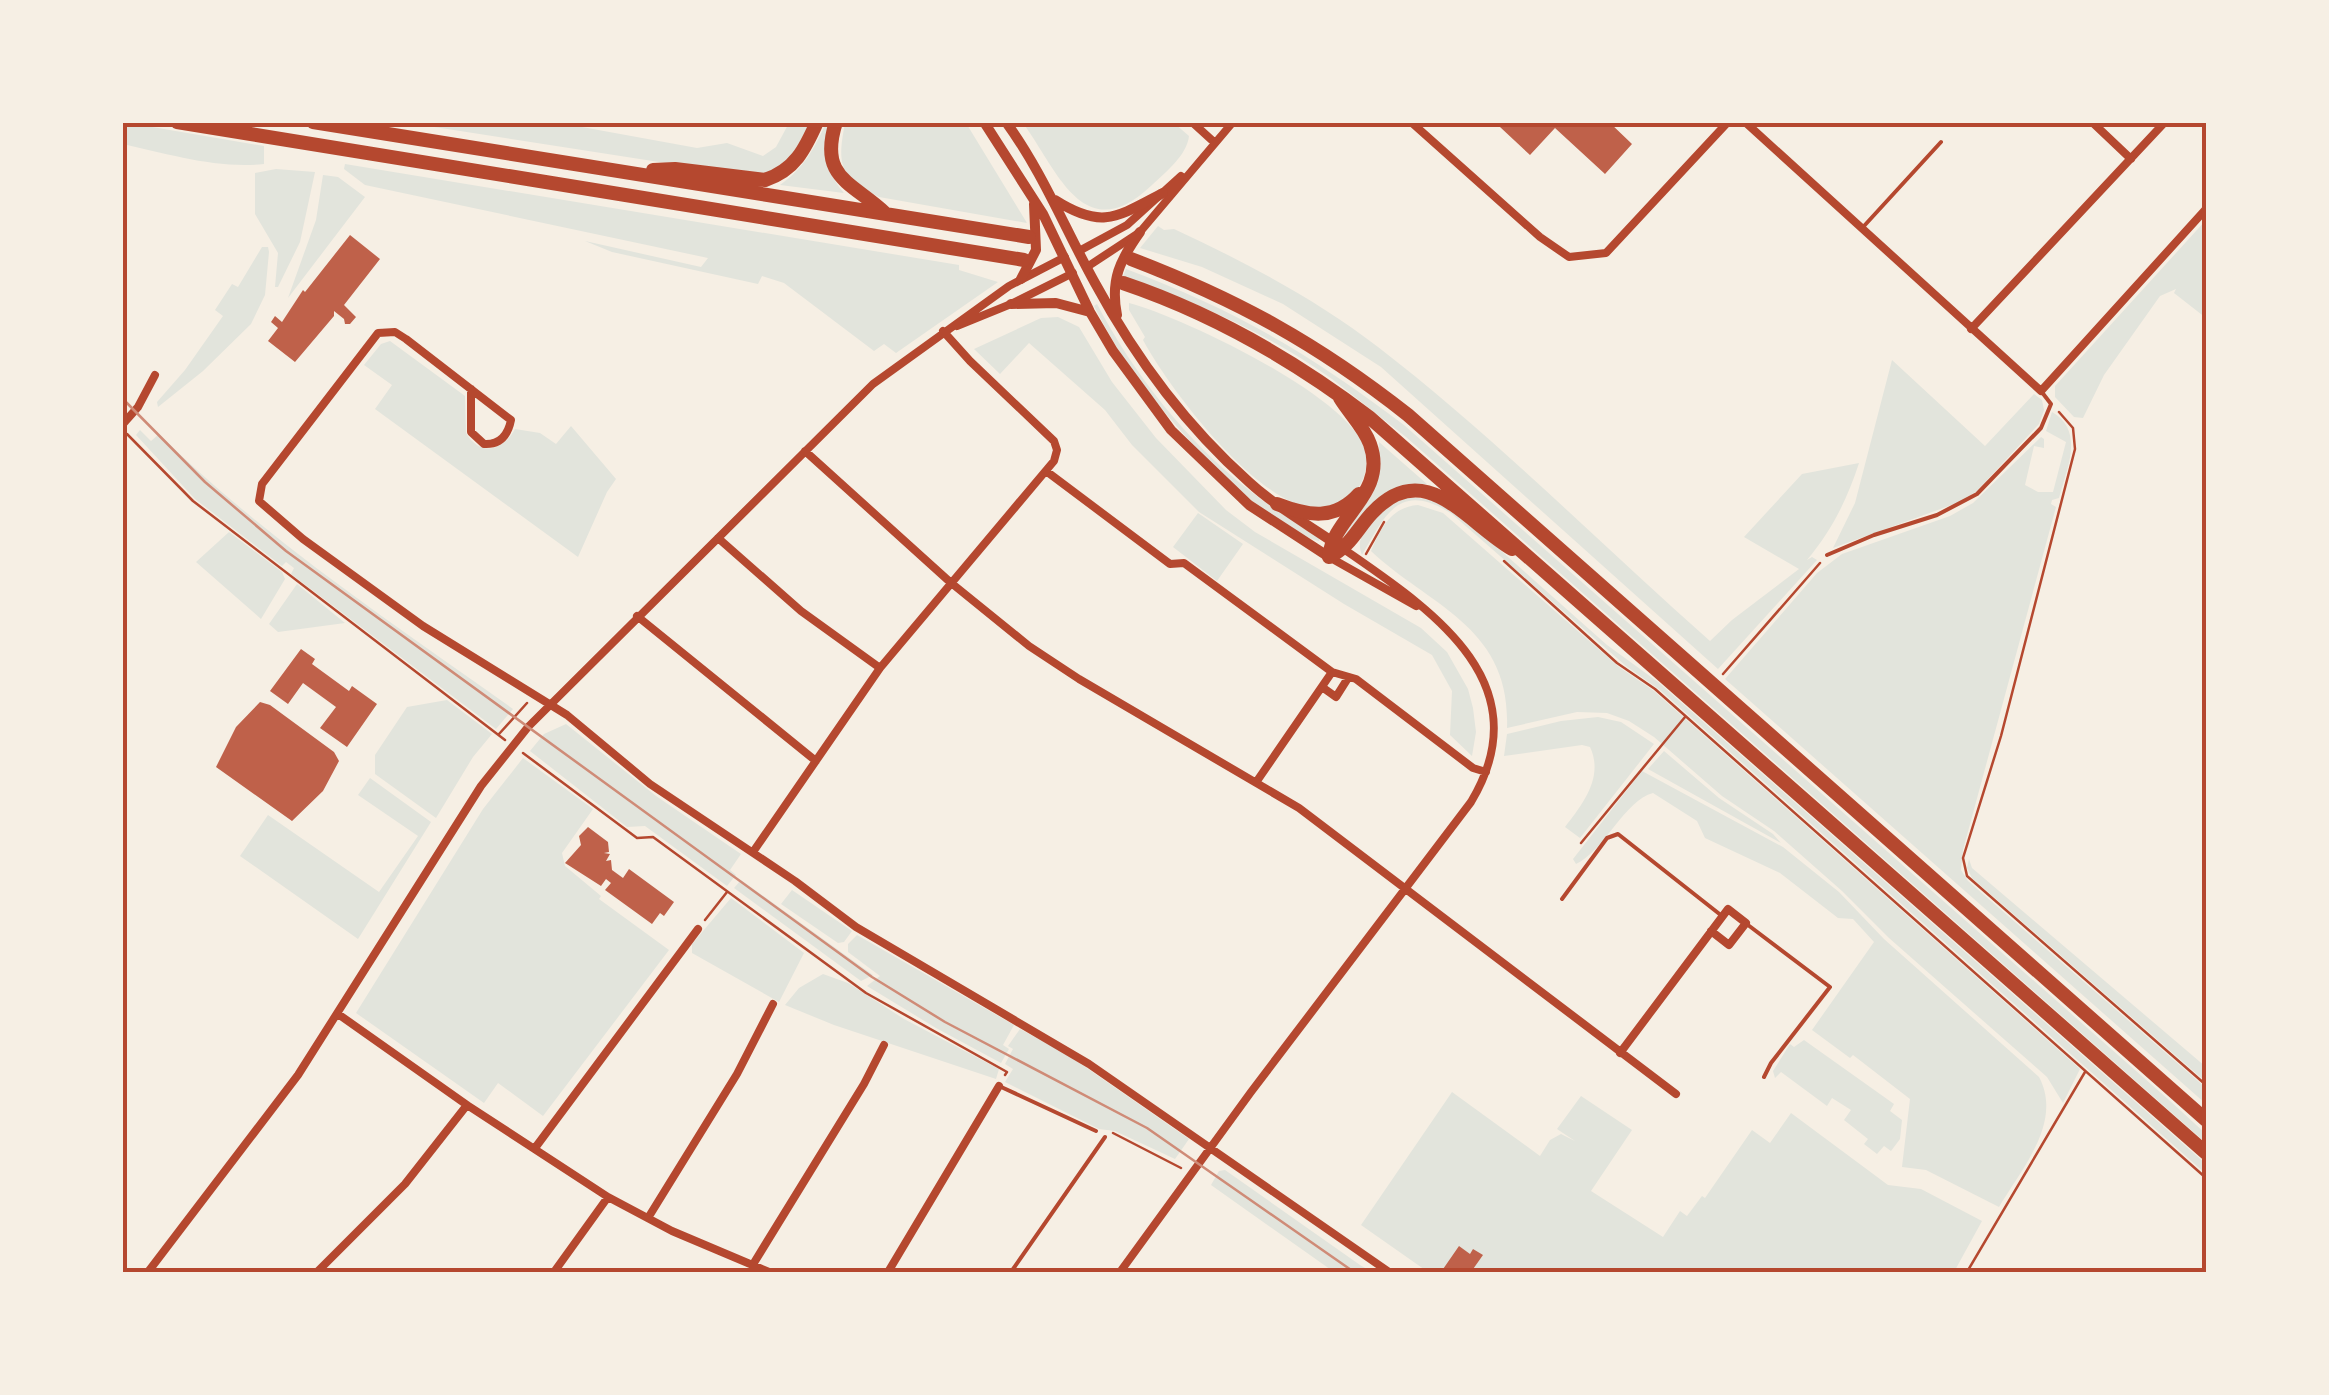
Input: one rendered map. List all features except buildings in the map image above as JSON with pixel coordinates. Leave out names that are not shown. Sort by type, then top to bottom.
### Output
[{"type":"highway","points":[[177,122],[1024,260]]},
{"type":"highway","points":[[313,122],[1029,237]]},
{"type":"highway","points":[[637,174],[675,168],[766,180],[792,166],[817,122]]},
{"type":"highway","points":[[836,122],[830,144],[837,173],[847,186],[885,213]]},
{"type":"highway","points":[[1131,260],[1196,284],[1255,312],[1338,362],[1408,415],[2206,1120]]},
{"type":"highway","points":[[1122,283],[1235,330],[1337,393],[1533,559],[2206,1153]]},
{"type":"highway","points":[[1337,393],[1371,445],[1372,475],[1365,498],[1330,540],[1329,557],[1344,550],[1382,503],[1404,491],[1421,490],[1449,500],[1492,537],[1533,559]]},
{"type":"highway","points":[[1277,504],[1319,515],[1341,510],[1365,492]]},
{"type":"street","points":[[984,122],[1033,198],[1090,312],[1132,380],[1171,430],[1213,474],[1268,521],[1425,610]]},
{"type":"street","points":[[1006,122],[1054,200],[1087,267],[1146,369],[1229,463],[1277,504],[1362,562],[1462,642],[1484,682],[1492,724],[1486,772],[1472,802],[1251,1092],[1120,1272]]},
{"type":"street","points":[[1192,122],[1215,143]]},
{"type":"street","points":[[1118,321],[1114,277],[1120,260],[1233,122]]},
{"type":"street","points":[[1411,122],[1540,238],[1569,257],[1606,254],[1728,122]]},
{"type":"street","points":[[1745,122],[2041,391],[2206,209]]},
{"type":"street","points":[[1754,130],[1761,122]]},
{"type":"street","points":[[2092,122],[2131,159]]},
{"type":"street","points":[[1971,329],[2165,122]]},
{"type":"street","points":[[148,1272],[263,1125],[338,1014],[461,816],[550,704],[872,384],[1021,278],[1127,225],[1202,157]]},
{"type":"street","points":[[1054,200],[1085,217],[1106,220],[1163,193]]},
{"type":"street","points":[[1021,278],[1037,242],[1033,198]]},
{"type":"street","points":[[943,331],[1087,267],[1140,232]]},
{"type":"street","points":[[1010,304],[1056,302],[1090,312]]},
{"type":"street","points":[[753,852],[880,668],[1056,455],[1054,441],[970,362],[943,331]]},
{"type":"street","points":[[471,389],[471,432],[484,444],[500,441],[511,420],[471,389],[395,332],[378,333],[262,484],[260,504],[422,626],[550,704],[650,784],[880,942],[1089,1064],[1389,1272]]},
{"type":"street","points":[[122,427],[155,375]]},
{"type":"street","points":[[805,451],[950,582],[1056,665],[1257,781],[1320,824],[1676,1094]]},
{"type":"street","points":[[1046,471],[1170,564],[1184,563],[1332,672],[1356,679],[1473,768],[1486,772]]},
{"type":"street","points":[[718,538],[801,611],[880,668]]},
{"type":"street","points":[[637,616],[816,761]]},
{"type":"street","points":[[1257,781],[1332,672]]},
{"type":"street","points":[[1322,687],[1336,697],[1348,678]]},
{"type":"street","points":[[1620,1053],[1728,909],[1746,923],[1730,945],[1711,932]]},
{"type":"street","points":[[535,1148],[698,929]]},
{"type":"street","points":[[648,1218],[736,1074],[773,1004]]},
{"type":"street","points":[[338,1014],[608,1198],[769,1272]]},
{"type":"street","points":[[752,1266],[857,1096],[884,1044]]},
{"type":"street","points":[[888,1272],[999,1086]]},
{"type":"street","points":[[317,1272],[405,1184],[467,1105]]},
{"type":"street","points":[[554,1272],[608,1198]]},
{"type":"lane","points":[[1860,230],[1941,142]]},
{"type":"lane","points":[[1827,554],[1937,515],[1977,494],[2041,428],[2051,404],[2041,391]]},
{"type":"lane","points":[[1562,898],[1607,838],[1618,834],[1722,916]]},
{"type":"lane","points":[[1746,923],[1830,987],[1764,1077]]},
{"type":"lane","points":[[999,1086],[1096,1132]]},
{"type":"lane","points":[[1011,1272],[1105,1137]]},
{"type":"path","points":[[2051,404],[2073,428],[2075,449],[2001,736],[1964,858],[1964,871],[2206,1084]]},
{"type":"path","points":[[122,427],[193,501],[498,735],[637,838],[653,838],[866,993],[1007,1072],[999,1086]]},
{"type":"path","points":[[1362,562],[1390,512]]},
{"type":"path","points":[[1504,561],[1617,663],[1655,689],[2206,1178]]},
{"type":"path","points":[[1735,660],[1818,565]]},
{"type":"path","points":[[498,735],[534,696]]},
{"type":"path","points":[[1580,843],[1649,758]]},
{"type":"path","points":[[698,929],[727,892]]},
{"type":"path","points":[[1967,1272],[2086,1071]]},
{"type":"path","points":[[1096,1132],[1115,1134],[1192,1175]]},
{"type":"shaded area","points":[[123,122],[264,146],[264,164],[211,163],[123,144]]},
{"type":"shaded area","points":[[370,123],[560,123],[697,148],[727,143],[763,156],[776,147],[789,123],[811,123],[788,160],[772,170],[749,176],[428,126]]},
{"type":"shaded area","points":[[826,123],[830,123],[830,168],[844,193],[780,185],[808,157]]},
{"type":"shaded area","points":[[845,123],[966,123],[1027,223],[879,197],[866,190],[844,168],[841,149]]},
{"type":"shaded area","points":[[1023,123],[1174,123],[1189,136],[1180,156],[1152,185],[1128,203],[1108,209],[1091,207],[1075,196]]},
{"type":"shaded area","points":[[345,164],[959,265],[959,270],[998,282],[896,353],[884,344],[874,351],[784,283],[762,276],[758,284],[612,252],[585,241],[701,267],[708,258],[365,185],[344,169]]},
{"type":"shaded area","points":[[276,169],[315,172],[300,242],[278,287],[278,253],[255,214],[255,173]]},
{"type":"shaded area","points":[[323,175],[338,177],[365,197],[288,298],[316,220]]},
{"type":"shaded area","points":[[2206,220],[2206,318],[2174,293],[2176,289],[2160,296],[2104,375],[2083,418],[2074,417],[2055,397],[2055,386]]},
{"type":"shaded area","points":[[1158,226],[1174,229],[1279,282],[1378,347],[1505,454],[1710,641],[1799,569],[1744,537],[1802,474],[1859,463],[1844,502],[1807,560],[1817,560],[1718,669],[1381,367],[1283,304],[1202,267],[1140,248]]},
{"type":"shaded area","points":[[262,247],[268,247],[269,252],[265,295],[251,324],[203,371],[158,407],[157,402],[223,316],[215,310],[232,284],[238,287]]},
{"type":"shaded area","points":[[1126,269],[1203,301],[1271,336],[1404,425],[2169,1100],[2206,1134],[2206,1143],[1406,437],[1332,379],[1283,348],[1205,308],[1123,276]]},
{"type":"shaded area","points":[[1129,303],[1225,342],[1333,409],[1356,433],[1366,454],[1365,474],[1355,492],[1346,501],[1321,509],[1292,502],[1261,483],[1202,424],[1177,391],[1143,340]]},
{"type":"shaded area","points":[[1097,304],[1145,381],[1183,428],[1226,471],[1319,541],[1272,516],[1196,447],[1132,370],[1094,306]]},
{"type":"shaded area","points":[[1058,317],[1079,327],[1112,382],[1156,438],[1226,510],[1255,532],[1421,628],[1447,652],[1468,689],[1473,708],[1476,732],[1472,756],[1450,735],[1452,691],[1432,655],[1199,512],[1132,445],[1105,410],[1029,343],[1000,374],[974,349],[1041,318]]},
{"type":"shaded area","points":[[390,341],[465,396],[466,433],[478,446],[498,446],[515,429],[540,433],[556,444],[571,426],[616,479],[578,557],[375,409],[392,385],[364,365],[381,344]]},
{"type":"shaded area","points":[[1892,360],[1985,446],[2034,394],[2042,400],[2044,410],[2039,424],[1976,492],[1957,503],[1833,548],[1855,503]]},
{"type":"shaded area","points":[[2052,412],[2068,429],[2069,463],[2059,498],[2052,500],[2056,507],[1963,850],[1961,870],[1968,881],[2206,1088],[2206,1104],[1725,679],[1817,573],[1842,554],[1950,516],[1973,503],[2041,437],[2044,448],[2034,446],[2025,485],[2038,492],[2053,492],[2066,442],[2046,431]]},
{"type":"shaded area","points":[[140,430],[151,441],[159,434],[285,544],[513,709],[496,729],[291,574],[294,568],[286,562],[282,566],[195,499],[136,435]]},
{"type":"shaded area","points":[[1379,442],[1427,484],[1389,491],[1343,537],[1376,483]]},
{"type":"shaded area","points":[[1407,497],[1439,500],[1607,645],[1658,682],[2206,1164],[2206,1174],[1660,690],[1626,666],[1452,514],[1419,501],[1396,506],[1362,555],[1361,536],[1372,519]]},
{"type":"shaded area","points":[[1418,505],[1443,513],[1619,667],[1654,691],[2080,1069],[2063,1103],[2047,1077],[1889,938],[1842,891],[1774,831],[1722,796],[1654,737],[1607,713],[1577,712],[1507,728],[1505,693],[1496,665],[1481,642],[1441,604],[1371,551],[1394,514]]},
{"type":"shaded area","points":[[1198,513],[1243,544],[1217,581],[1173,547]]},
{"type":"shaded area","points":[[229,532],[282,572],[285,579],[261,619],[196,562]]},
{"type":"shaded area","points":[[297,584],[345,623],[278,632],[269,624]]},
{"type":"shaded area","points":[[447,700],[492,734],[473,757],[436,818],[375,774],[375,755],[407,707]]},
{"type":"shaded area","points":[[1598,717],[1621,722],[1654,744],[1580,838],[1565,827],[1590,790],[1595,769],[1590,747],[1504,756],[1507,734]]},
{"type":"shaded area","points":[[566,724],[656,796],[741,854],[730,870],[736,875],[727,886],[645,826],[627,827],[530,751],[544,734]]},
{"type":"shaded area","points":[[1664,751],[1719,798],[1781,843],[1648,769]]},
{"type":"shaded area","points":[[523,758],[593,809],[562,853],[565,866],[601,896],[599,899],[669,950],[543,1116],[498,1083],[484,1103],[356,1013],[483,809]]},
{"type":"shaded area","points":[[1642,771],[1783,847],[1839,892],[1884,939],[2039,1077],[2045,1094],[2043,1128],[1999,1207],[1926,1170],[1902,1167],[1910,1099],[1853,1055],[1850,1058],[1812,1030],[1874,942],[1853,919],[1838,918],[1780,873],[1705,838],[1697,821],[1653,793],[1633,805],[1596,848],[1576,864],[1573,859]]},
{"type":"shaded area","points":[[370,778],[431,822],[358,939],[240,856],[268,815],[379,892],[418,836],[358,795]]},
{"type":"shaded area","points":[[1969,859],[1972,868],[2206,1067],[2206,1082],[1972,878],[1967,868]]},
{"type":"shaded area","points":[[741,880],[873,975],[861,981],[734,888]]},
{"type":"shaded area","points":[[792,890],[852,931],[844,942],[838,943],[781,904]]},
{"type":"shaded area","points":[[731,898],[804,953],[779,1002],[692,953],[692,944]]},
{"type":"shaded area","points":[[857,935],[1014,1025],[1003,1045],[1009,1049],[1001,1063],[867,986],[880,976],[848,952],[848,944]]},
{"type":"shaded area","points":[[823,974],[848,983],[904,1019],[999,1069],[996,1079],[785,1005],[799,988]]},
{"type":"shaded area","points":[[1020,1029],[1068,1055],[1189,1139],[1175,1159],[1115,1131],[1099,1129],[1005,1082],[1013,1069],[1005,1064],[1013,1049],[1008,1046]]},
{"type":"shaded area","points":[[1804,1040],[1894,1104],[1890,1111],[1902,1120],[1900,1139],[1891,1151],[1884,1146],[1877,1154],[1864,1144],[1868,1139],[1844,1120],[1851,1110],[1832,1098],[1827,1106],[1781,1072],[1775,1078],[1773,1071],[1790,1044],[1794,1047]]},
{"type":"shaded area","points":[[1452,1092],[1540,1156],[1550,1140],[1561,1134],[1575,1141],[1557,1129],[1581,1096],[1632,1130],[1591,1191],[1663,1237],[1680,1211],[1687,1216],[1702,1196],[1705,1198],[1752,1130],[1770,1143],[1791,1113],[1888,1185],[1921,1189],[1982,1221],[1954,1272],[1428,1272],[1361,1225]]},
{"type":"shaded area","points":[[1225,1170],[1372,1272],[1334,1272],[1211,1185],[1219,1171]]},
{"type":"tram line","points":[[122,398],[205,482],[286,551],[872,977],[945,1022],[1147,1128],[1354,1272]]}]
